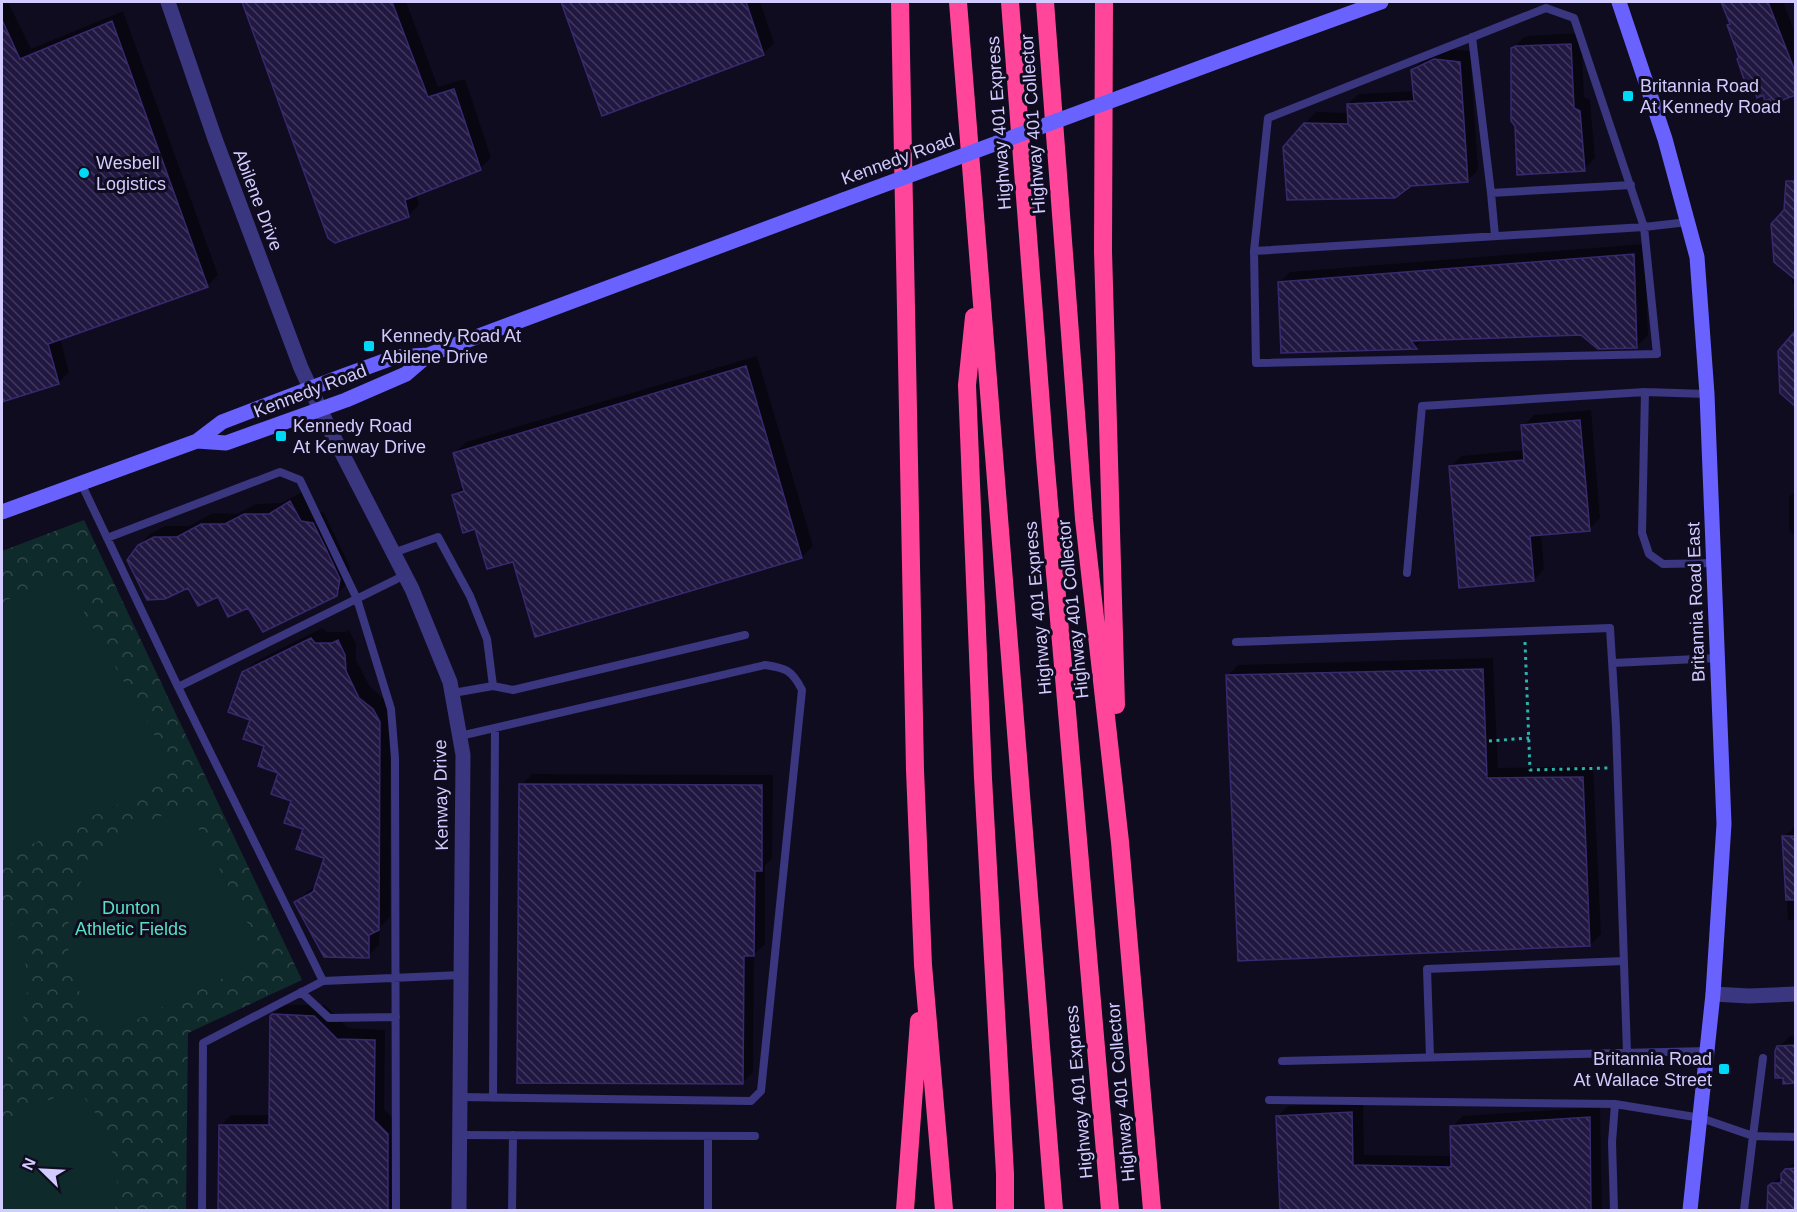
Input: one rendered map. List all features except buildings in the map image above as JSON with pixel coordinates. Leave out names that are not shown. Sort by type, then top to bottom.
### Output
[{"type":"highway","points":[[900,2],[915,770],[923,965],[945,1210]]},
{"type":"highway","name":"Highway 401 Express","points":[[958,2],[1054,1210]]},
{"type":"highway","name":"Highway 401 Express","points":[[1011,2],[1046,468],[1110,1210]]},
{"type":"highway","name":"Highway 401 Collector","points":[[1045,2],[1084,519],[1120,842],[1152,1210]]},
{"type":"highway","points":[[1104,2],[1103,251],[1120,842]]},
{"type":"highway","points":[[979,277],[967,385],[982,766],[1005,1174],[1005,1210]]},
{"type":"highway","points":[[905,1210],[923,965]]},
{"type":"main road","name":"Kennedy Road","points":[[2,512],[198,441],[222,422],[310,388],[395,357],[428,355],[1382,2]]},
{"type":"main road","name":"Britannia Road East","points":[[1619,2],[1665,139],[1697,257],[1707,394],[1724,824],[1708,1051],[1690,1210]]},
{"type":"main road","name":"Kennedy Road","points":[[198,441],[226,443],[320,409],[406,374],[428,355]]},
{"type":"street","name":"Abilene Drive","points":[[168,2],[214,139],[320,409]]},
{"type":"street","name":"Kenway Drive","points":[[320,409],[405,576],[453,693],[463,755],[459,1210]]},
{"type":"street","points":[[1713,994],[1749,996],[1796,994]]},
{"type":"lane","points":[[1546,8],[1574,18],[1630,185],[1644,226],[1657,354],[1256,363],[1254,251],[1268,118],[1546,8]]},
{"type":"lane","points":[[1472,37],[1496,236]]},
{"type":"lane","points":[[1491,193],[1630,185]]},
{"type":"lane","points":[[1254,251],[1688,222]]},
{"type":"lane","points":[[1645,392],[1642,533],[1649,554],[1663,564],[1714,563]]},
{"type":"lane","points":[[1407,573],[1422,406],[1645,392],[1707,394]]},
{"type":"lane","points":[[107,538],[280,472],[300,480],[357,599],[391,710],[395,758],[396,1210]]},
{"type":"lane","points":[[81,483],[178,687],[323,981]]},
{"type":"lane","points":[[393,553],[438,537],[470,596],[487,639],[493,686]]},
{"type":"lane","points":[[178,687],[405,576]]},
{"type":"lane","points":[[1236,642],[1610,628],[1627,1053]]},
{"type":"lane","points":[[453,693],[493,686],[513,690],[745,635]]},
{"type":"lane","points":[[1613,663],[1718,658]]},
{"type":"lane","points":[[460,736],[765,665],[784,668],[796,678],[802,690],[761,1091],[752,1101],[460,1097]]},
{"type":"lane","points":[[493,1098],[495,728]]},
{"type":"lane","points":[[1430,1057],[1427,969],[1624,961]]},
{"type":"lane","points":[[202,1210],[203,1043],[323,981],[396,976],[461,975]]},
{"type":"lane","points":[[301,992],[329,1018],[396,1017]]},
{"type":"lane","points":[[1282,1061],[1708,1051]]},
{"type":"lane","points":[[1744,1210],[1762,1058]]},
{"type":"lane","points":[[1269,1100],[1615,1104],[1701,1118],[1753,1136],[1796,1137]]},
{"type":"lane","points":[[1614,1210],[1612,1142],[1615,1104]]},
{"type":"lane","points":[[460,1135],[755,1136]]},
{"type":"lane","points":[[512,1210],[513,1135]]},
{"type":"lane","points":[[708,1137],[708,1210]]},
{"type":"path","points":[[1525,631],[1530,770],[1617,768]]},
{"type":"path","points":[[1489,741],[1529,738]]},
{"type":"green space","name":"Dunton Athletic Fields","points":[[84,520],[302,980],[188,1033],[186,1210],[2,1210],[2,551]]},
{"type":"green space","points":[[61,572],[167,757],[160,785],[2,858],[2,603]]},
{"type":"green space","points":[[189,810],[260,947],[252,964],[107,1034],[83,1000],[71,965],[68,929],[75,895],[92,865],[116,840],[149,821]]},
{"type":"green space","points":[[2,909],[14,927],[22,947],[27,988],[20,1029],[2,1067]]},
{"type":"green space","points":[[76,1088],[96,1115],[110,1145],[117,1176],[115,1210],[2,1210],[2,1121]]},
{"type":"place","name":"Britannia Road At Kennedy Road","points":[[1628,96]]},
{"type":"place","name":"Wesbell Logistics","points":[[84,173]]},
{"type":"place","name":"Kennedy Road At Abilene Drive","points":[[369,346]]},
{"type":"place","name":"Kennedy Road At Kenway Drive","points":[[281,436]]},
{"type":"place","name":"Britannia Road At Wallace Street","points":[[1724,1069]]}]
